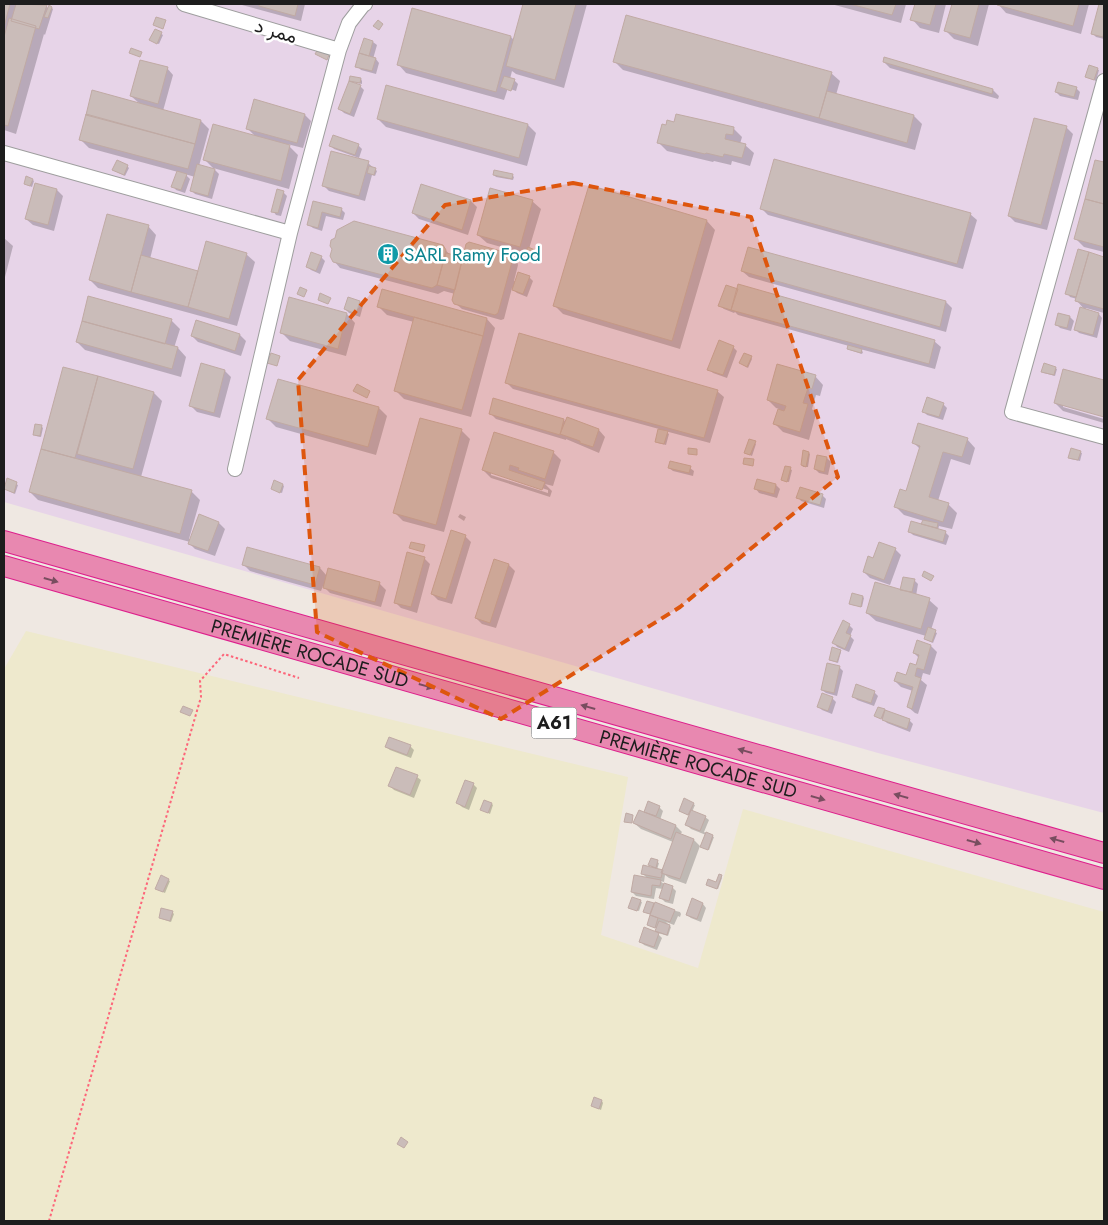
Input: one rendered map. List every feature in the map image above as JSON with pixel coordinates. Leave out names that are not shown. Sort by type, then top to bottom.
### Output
[{"type":"highway","name":"PREMIÈRE ROCADE SUD","points":[[4,541],[1104,853]]},
{"type":"highway","name":"PREMIÈRE ROCADE SUD","points":[[4,566],[1104,879]]},
{"type":"street","name":"ممر د","points":[[184,4],[339,50]]},
{"type":"street","points":[[235,469],[290,233],[339,50],[349,23],[365,4]]},
{"type":"street","points":[[1104,81],[1012,412],[1104,437]]},
{"type":"street","points":[[4,153],[290,233]]},
{"type":"path","points":[[49,1221],[201,697],[200,681],[224,654],[299,678]]},
{"type":"highlighted area","points":[[573,183],[751,217],[838,477],[680,607],[501,719],[317,632],[298,380],[445,205]]},
{"type":"shaded area","points":[[4,4],[1104,4],[1104,813],[878,753],[4,502]]},
{"type":"shaded area","points":[[26,631],[628,777],[601,935],[698,968],[743,809],[1104,912],[1104,1221],[4,1221],[4,669]]},
{"type":"building","points":[[4,4],[10,4],[4,27]]},
{"type":"building","points":[[16,4],[47,5],[39,29],[11,21]]},
{"type":"building","points":[[259,4],[298,4],[295,16],[259,6]]},
{"type":"building","points":[[523,4],[576,4],[555,80],[506,66]]},
{"type":"building","points":[[850,4],[896,4],[892,15]]},
{"type":"building","points":[[915,4],[936,4],[930,25],[910,20]]},
{"type":"building","points":[[952,4],[979,4],[970,38],[944,31]]},
{"type":"building","points":[[997,4],[1079,4],[1073,26]]},
{"type":"building","points":[[1099,4],[1104,4],[1103,37],[1091,34]]},
{"type":"building","points":[[49,5],[52,7],[48,18],[44,17]]},
{"type":"building","points":[[412,8],[511,36],[496,92],[397,65]]},
{"type":"building","points":[[626,15],[832,72],[819,118],[613,62]]},
{"type":"building","points":[[156,17],[166,20],[163,29],[153,25]]},
{"type":"building","points":[[9,18],[36,26],[8,126],[4,125],[4,37]]},
{"type":"building","points":[[378,20],[383,24],[379,30],[373,26]]},
{"type":"building","points":[[155,29],[162,32],[157,44],[149,40]]},
{"type":"building","points":[[364,38],[373,41],[369,56],[359,53]]},
{"type":"building","points":[[131,48],[142,52],[140,57],[129,53]]},
{"type":"building","points":[[318,49],[329,55],[327,60],[315,54]]},
{"type":"building","points":[[359,53],[376,58],[372,71],[355,67]]},
{"type":"building","points":[[884,57],[993,89],[992,94],[883,62]]},
{"type":"building","points":[[140,60],[168,67],[158,104],[130,96]]},
{"type":"building","points":[[1089,65],[1098,68],[1094,80],[1085,77]]},
{"type":"building","points":[[350,76],[361,78],[360,83],[349,81]]},
{"type":"building","points":[[504,76],[515,79],[511,91],[500,87]]},
{"type":"building","points":[[349,81],[361,85],[350,114],[338,109]]},
{"type":"building","points":[[1058,82],[1077,87],[1074,97],[1055,92]]},
{"type":"building","points":[[386,85],[528,124],[519,158],[377,119]]},
{"type":"building","points":[[92,90],[201,120],[195,144],[86,115]]},
{"type":"building","points":[[827,91],[914,115],[907,143],[819,118]]},
{"type":"building","points":[[254,99],[305,114],[297,143],[246,129]]},
{"type":"building","points":[[86,114],[195,144],[188,169],[79,140]]},
{"type":"building","points":[[676,114],[734,127],[733,135],[726,134],[725,139],[746,144],[742,158],[724,154],[723,157],[705,154],[657,143],[662,124],[666,125],[667,120],[674,122]]},
{"type":"building","points":[[1034,118],[1067,126],[1041,225],[1008,216]]},
{"type":"building","points":[[213,124],[290,145],[281,181],[203,160]]},
{"type":"building","points":[[333,135],[359,144],[355,155],[329,146]]},
{"type":"building","points":[[331,151],[369,161],[359,196],[322,186]]},
{"type":"building","points":[[774,159],[971,213],[957,264],[760,209]]},
{"type":"building","points":[[117,160],[128,165],[124,175],[112,170]]},
{"type":"building","points":[[1095,160],[1104,162],[1104,204],[1085,199]]},
{"type":"building","points":[[197,164],[215,169],[208,196],[190,191]]},
{"type":"building","points":[[369,166],[376,168],[374,175],[367,173]]},
{"type":"building","points":[[494,170],[513,174],[512,179],[493,175]]},
{"type":"building","points":[[177,171],[187,174],[181,190],[171,187]]},
{"type":"building","points":[[26,176],[33,179],[30,186],[24,184]]},
{"type":"building","points":[[35,183],[57,189],[48,225],[25,219]]},
{"type":"building","points":[[421,184],[471,200],[462,230],[412,213]]},
{"type":"building","points":[[589,185],[707,220],[672,341],[553,306]]},
{"type":"building","points":[[490,188],[533,200],[520,247],[477,235]]},
{"type":"building","points":[[277,189],[284,191],[278,213],[271,212]]},
{"type":"building","points":[[1085,199],[1104,204],[1104,247],[1074,239]]},
{"type":"building","points":[[313,201],[342,208],[340,217],[322,212],[318,228],[307,225]]},
{"type":"building","points":[[107,214],[149,225],[131,292],[89,280]]},
{"type":"building","name":"SARL Ramy Food","points":[[354,221],[443,245],[446,250],[437,285],[432,288],[333,262],[330,256],[332,249],[330,246],[331,240],[335,238],[337,230]]},
{"type":"building","points":[[206,241],[247,253],[229,319],[188,307]]},
{"type":"building","points":[[469,242],[511,254],[513,258],[498,313],[495,315],[454,304],[452,300],[466,244]]},
{"type":"building","points":[[528,247],[535,250],[531,258],[524,255]]},
{"type":"building","points":[[748,247],[946,301],[940,327],[741,271]]},
{"type":"building","points":[[1078,249],[1089,252],[1076,297],[1065,294]]},
{"type":"building","points":[[311,252],[322,256],[316,271],[306,267]]},
{"type":"building","points":[[1089,252],[1104,257],[1104,309],[1075,301]]},
{"type":"building","points":[[446,253],[463,257],[455,290],[437,285]]},
{"type":"building","points":[[141,255],[198,271],[188,307],[131,292]]},
{"type":"building","points":[[518,272],[530,276],[523,294],[512,290]]},
{"type":"building","points":[[738,284],[935,340],[929,364],[731,310]]},
{"type":"building","points":[[726,285],[738,289],[731,310],[718,306]]},
{"type":"building","points":[[300,287],[307,290],[304,297],[297,294]]},
{"type":"building","points":[[382,289],[487,318],[483,336],[377,307]]},
{"type":"building","points":[[320,293],[331,298],[328,304],[318,300]]},
{"type":"building","points":[[88,296],[172,319],[165,344],[82,321]]},
{"type":"building","points":[[289,297],[347,313],[338,349],[280,333]]},
{"type":"building","points":[[348,297],[360,301],[356,314],[344,309]]},
{"type":"building","points":[[1080,307],[1099,313],[1093,335],[1074,330]]},
{"type":"building","points":[[1058,313],[1070,316],[1067,328],[1055,325]]},
{"type":"building","points":[[414,317],[483,336],[462,410],[394,391]]},
{"type":"building","points":[[196,320],[240,334],[235,351],[191,336]]},
{"type":"building","points":[[82,321],[178,347],[172,369],[76,342]]},
{"type":"building","points":[[519,333],[718,390],[704,438],[505,383]]},
{"type":"building","points":[[719,340],[734,346],[723,375],[707,370]]},
{"type":"building","points":[[848,345],[862,349],[861,353],[847,349]]},
{"type":"building","points":[[271,353],[280,356],[277,366],[267,363]]},
{"type":"building","points":[[744,353],[752,356],[747,367],[739,363]]},
{"type":"building","points":[[201,363],[225,370],[214,413],[189,406]]},
{"type":"building","points":[[1044,363],[1056,367],[1054,375],[1041,372]]},
{"type":"building","points":[[777,364],[816,375],[812,389],[808,388],[803,403],[808,404],[800,432],[773,424],[778,409],[784,411],[786,406],[767,400]]},
{"type":"building","points":[[63,367],[98,376],[75,458],[41,449]]},
{"type":"building","points":[[1063,369],[1104,380],[1104,417],[1054,403]]},
{"type":"building","points":[[98,376],[154,392],[133,469],[77,454]]},
{"type":"building","points":[[278,379],[379,407],[368,447],[266,419]]},
{"type":"building","points":[[357,384],[370,391],[367,398],[353,391]]},
{"type":"building","points":[[927,397],[944,403],[939,417],[922,412]]},
{"type":"building","points":[[493,398],[564,419],[560,435],[489,414]]},
{"type":"building","points":[[567,417],[599,429],[593,447],[560,434]]},
{"type":"building","points":[[420,418],[462,429],[436,525],[393,513]]},
{"type":"building","points":[[918,423],[968,438],[962,457],[943,452],[929,497],[949,503],[943,522],[894,507],[900,489],[906,491],[920,446],[912,443]]},
{"type":"building","points":[[35,424],[42,425],[40,436],[33,435]]},
{"type":"building","points":[[658,429],[668,431],[664,444],[655,442]]},
{"type":"building","points":[[494,432],[554,451],[545,479],[518,470],[519,468],[510,465],[509,470],[545,482],[542,490],[482,470]]},
{"type":"building","points":[[749,439],[756,441],[750,455],[744,453]]},
{"type":"building","points":[[688,448],[697,449],[697,455],[688,454]]},
{"type":"building","points":[[1071,448],[1081,451],[1078,460],[1068,458]]},
{"type":"building","points":[[41,449],[192,490],[180,534],[29,492]]},
{"type":"building","points":[[803,450],[809,452],[806,467],[801,465]]},
{"type":"building","points":[[817,455],[827,457],[824,472],[814,469]]},
{"type":"building","points":[[744,458],[754,459],[753,466],[743,464]]},
{"type":"building","points":[[670,461],[691,466],[689,473],[668,468]]},
{"type":"building","points":[[785,466],[791,467],[787,482],[781,480]]},
{"type":"building","points":[[7,478],[17,482],[14,493],[4,489]]},
{"type":"building","points":[[757,479],[776,484],[774,494],[754,489]]},
{"type":"building","points":[[274,480],[283,484],[280,493],[271,489]]},
{"type":"building","points":[[800,487],[823,494],[820,505],[796,498]]},
{"type":"building","points":[[199,514],[219,522],[208,551],[188,544]]},
{"type":"building","points":[[923,520],[938,523],[937,528],[921,524]]},
{"type":"building","points":[[911,521],[946,531],[943,542],[908,532]]},
{"type":"building","points":[[451,530],[466,535],[446,599],[431,594]]},
{"type":"building","points":[[411,542],[425,545],[423,552],[409,548]]},
{"type":"building","points":[[879,542],[896,548],[884,580],[863,572],[868,556],[873,558]]},
{"type":"building","points":[[247,547],[320,567],[315,585],[242,565]]},
{"type":"building","points":[[407,552],[425,557],[411,607],[394,603]]},
{"type":"building","points":[[494,559],[509,564],[490,623],[475,618]]},
{"type":"building","points":[[328,568],[380,582],[375,602],[323,588]]},
{"type":"building","points":[[924,571],[934,576],[931,581],[922,576]]},
{"type":"building","points":[[903,577],[915,579],[912,592],[900,590]]},
{"type":"building","points":[[875,582],[930,598],[921,629],[866,613]]},
{"type":"building","points":[[852,593],[863,596],[861,607],[849,604]]},
{"type":"building","points":[[843,620],[850,624],[846,633],[851,635],[845,649],[832,643]]},
{"type":"building","points":[[928,627],[936,630],[932,642],[924,639]]},
{"type":"building","points":[[917,640],[931,645],[924,670],[917,668],[915,676],[921,678],[912,709],[907,707],[913,687],[894,681],[897,672],[906,675],[910,663],[916,665],[919,655],[913,653]]},
{"type":"building","points":[[832,647],[841,650],[837,662],[829,660]]},
{"type":"building","points":[[827,663],[840,666],[834,693],[821,690]]},
{"type":"building","points":[[856,684],[875,691],[871,703],[852,697]]},
{"type":"building","points":[[822,693],[833,697],[828,711],[817,707]]},
{"type":"building","points":[[183,706],[193,710],[190,716],[180,712]]},
{"type":"building","points":[[878,707],[885,709],[881,719],[874,716]]},
{"type":"building","points":[[885,710],[910,719],[907,729],[882,720]]},
{"type":"building","points":[[389,737],[411,745],[407,755],[385,747]]},
{"type":"building","points":[[396,767],[418,775],[410,795],[388,786]]},
{"type":"building","points":[[465,780],[474,783],[465,807],[456,803]]},
{"type":"building","points":[[684,798],[694,803],[688,815],[679,811]]},
{"type":"building","points":[[484,800],[492,803],[488,813],[480,810]]},
{"type":"building","points":[[648,801],[660,806],[656,816],[644,812]]},
{"type":"building","points":[[639,810],[676,825],[671,839],[633,823]]},
{"type":"building","points":[[691,810],[706,816],[700,831],[685,825]]},
{"type":"building","points":[[626,813],[633,815],[632,823],[624,822]]},
{"type":"building","points":[[676,832],[694,839],[680,879],[661,873]]},
{"type":"building","points":[[706,832],[713,835],[708,850],[700,847]]},
{"type":"building","points":[[651,858],[658,860],[656,868],[648,865]]},
{"type":"building","points":[[643,865],[663,870],[661,878],[641,874]]},
{"type":"building","points":[[719,874],[722,875],[717,889],[706,885],[708,879],[716,882]]},
{"type":"building","points":[[161,875],[169,879],[163,892],[155,889]]},
{"type":"building","points":[[634,875],[661,880],[660,886],[652,885],[651,896],[631,892]]},
{"type":"building","points":[[664,883],[673,886],[669,901],[659,898]]},
{"type":"building","points":[[632,897],[641,900],[637,911],[628,908]]},
{"type":"building","points":[[692,898],[703,903],[697,919],[686,915]]},
{"type":"building","points":[[647,901],[654,903],[650,914],[643,912]]},
{"type":"building","points":[[655,902],[675,910],[670,922],[650,915]]},
{"type":"building","points":[[161,908],[173,911],[170,921],[159,918]]},
{"type":"building","points":[[650,915],[658,918],[655,928],[647,925]]},
{"type":"building","points":[[659,921],[670,925],[667,935],[655,931]]},
{"type":"building","points":[[644,927],[659,933],[654,947],[639,942]]},
{"type":"building","points":[[594,1097],[602,1100],[599,1109],[591,1106]]},
{"type":"building","points":[[401,1137],[408,1142],[404,1148],[397,1144]]},
{"type":"place","name":"SARL Ramy Food","points":[[388,254]]}]
